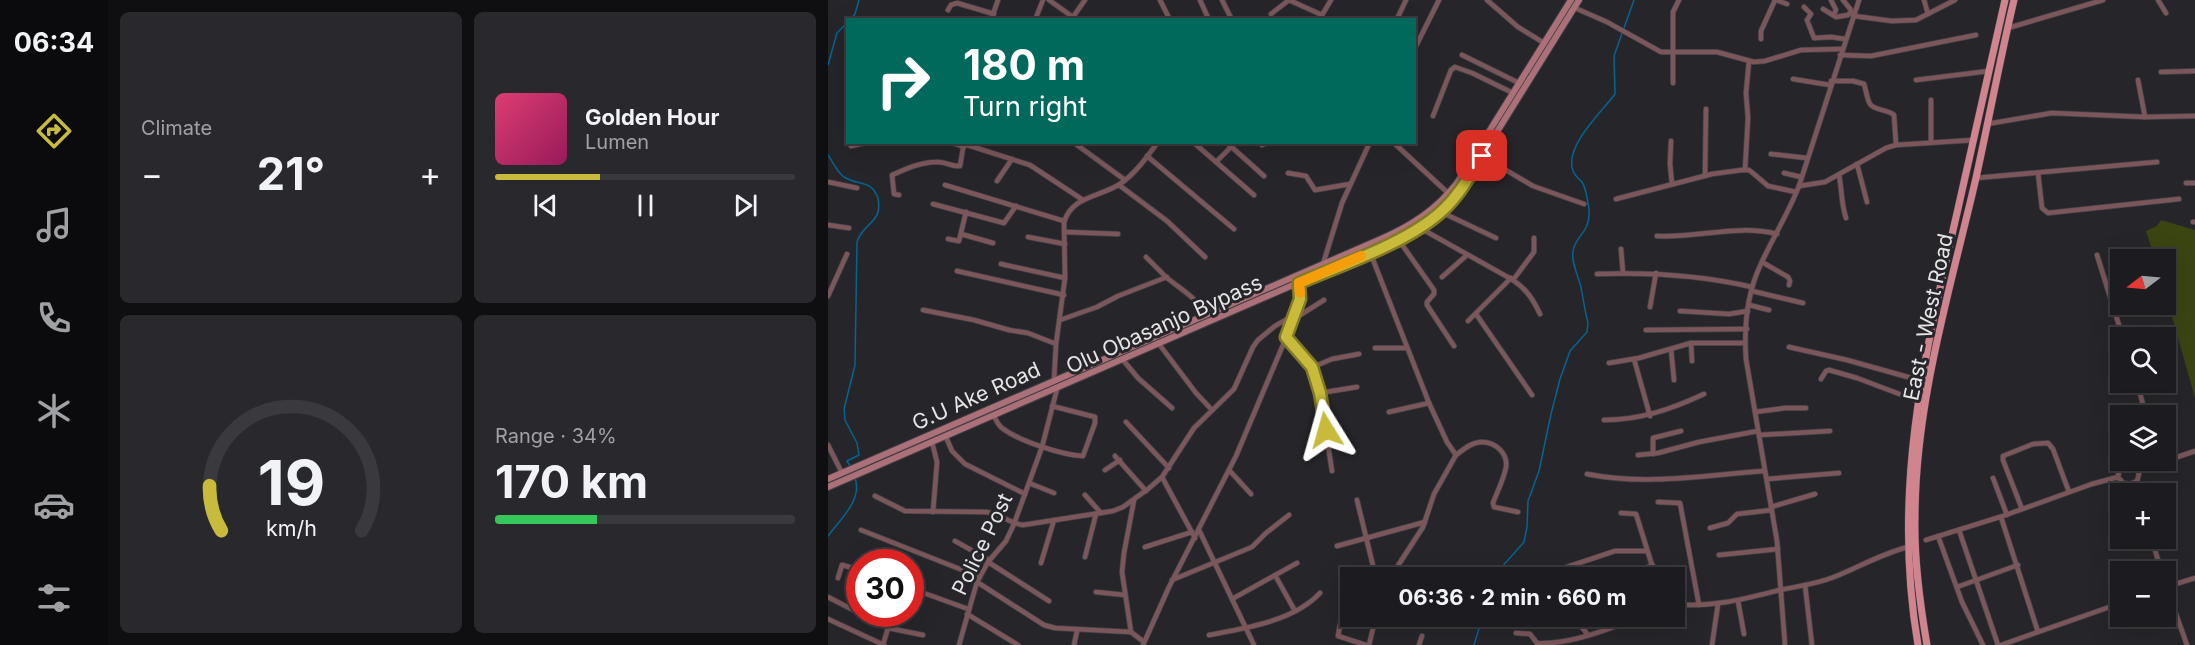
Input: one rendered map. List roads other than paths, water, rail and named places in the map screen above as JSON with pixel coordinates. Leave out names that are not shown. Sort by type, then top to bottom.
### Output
[{"type":"main road","name":"Olu Obasanjo Bypass","points":[[828,487],[1370,252],[1420,228],[1441,212],[1462,188],[1570,3],[1579,0]]},
{"type":"main road","name":"East - West Road","points":[[1918,645],[1912,606],[1908,548],[1908,488],[1918,401],[1938,294],[1974,140],[2003,0]]},
{"type":"main road","name":"East - West Road","points":[[1927,645],[1919,586],[1915,520],[1918,456],[1933,365],[2014,0]]},
{"type":"main road","name":"G.U Ake Road","points":[[828,479],[1414,223],[1428,214],[1449,194],[1570,3]]},
{"type":"street","points":[[948,10],[951,5],[957,3],[992,17],[999,0]]},
{"type":"street","points":[[1036,18],[1043,0]]},
{"type":"street","points":[[1049,0],[1075,18],[1085,0]]},
{"type":"street","points":[[1160,0],[1169,18]]},
{"type":"street","points":[[1200,0],[1208,18]]},
{"type":"street","points":[[1221,0],[1231,18]]},
{"type":"street","points":[[1271,14],[1289,0],[1321,17],[1331,0]]},
{"type":"street","points":[[1397,18],[1406,0]]},
{"type":"street","points":[[1416,46],[1438,0]]},
{"type":"street","points":[[1487,0],[1518,27],[1544,43]]},
{"type":"street","points":[[1673,83],[1673,12],[1679,0]]},
{"type":"street","points":[[1761,39],[1761,31],[1776,0],[1787,4]]},
{"type":"street","points":[[1831,0],[1836,10],[1834,14]]},
{"type":"street","points":[[1843,0],[1853,14]]},
{"type":"street","points":[[1785,645],[1778,549],[1745,344],[1749,305],[1762,262],[1799,186],[1859,0]]},
{"type":"street","points":[[1924,0],[1928,14]]},
{"type":"street","points":[[1822,9],[1837,17],[1853,14],[1903,21],[1916,20],[1955,0]]},
{"type":"street","points":[[2007,28],[2103,0]]},
{"type":"street","points":[[2158,0],[2166,13]]},
{"type":"street","points":[[1570,3],[1661,52],[1717,52],[1749,61],[1765,61],[1801,50],[1842,49]]},
{"type":"street","points":[[1804,7],[1811,14],[1807,20],[1814,38],[1845,39]]},
{"type":"street","points":[[1840,55],[1871,56],[1976,35]]},
{"type":"street","points":[[1462,54],[1519,83]]},
{"type":"street","points":[[1745,170],[1748,118],[1746,93],[1749,61]]},
{"type":"street","points":[[1433,116],[1451,70],[1455,67],[1513,93]]},
{"type":"street","points":[[1916,80],[1989,71]]},
{"type":"street","points":[[2160,72],[2195,71]]},
{"type":"street","points":[[1793,78],[1831,83],[1853,81],[1864,84],[1874,108],[1889,111],[1894,115],[1896,145]]},
{"type":"street","points":[[2138,80],[2145,117]]},
{"type":"street","points":[[1930,100],[1931,142]]},
{"type":"street","points":[[1705,176],[1706,109]]},
{"type":"street","points":[[1987,124],[2052,113],[2145,117],[2195,116]]},
{"type":"street","points":[[1799,186],[1820,184],[1896,145],[1974,140]]},
{"type":"street","points":[[1671,141],[1672,184]]},
{"type":"street","points":[[851,146],[860,144]]},
{"type":"street","points":[[899,195],[894,194],[892,175],[939,161],[960,166],[964,144],[1012,159],[1046,174],[1083,200]]},
{"type":"street","points":[[1076,144],[1125,180]]},
{"type":"street","points":[[1054,380],[1056,344],[1064,295],[1064,221],[1070,209],[1083,200],[1125,180],[1157,144]]},
{"type":"street","points":[[1195,144],[1254,195]]},
{"type":"street","points":[[1323,264],[1350,184],[1369,144]]},
{"type":"street","points":[[1395,144],[1449,194]]},
{"type":"street","points":[[1216,162],[1229,145],[1264,176]]},
{"type":"street","points":[[1772,154],[1807,158]]},
{"type":"street","points":[[1148,156],[1234,229]]},
{"type":"street","points":[[1482,156],[1533,186],[1584,204]]},
{"type":"street","points":[[997,181],[1012,159]]},
{"type":"street","points":[[1976,178],[2157,162]]},
{"type":"street","points":[[1857,164],[1867,202]]},
{"type":"street","points":[[1616,199],[1705,176],[1745,170],[1754,174],[1768,186],[1796,192]]},
{"type":"street","points":[[1288,173],[1306,176],[1315,190],[1350,184]]},
{"type":"street","points":[[1784,173],[1801,177]]},
{"type":"street","points":[[2038,173],[2042,208],[2048,213],[2179,199]]},
{"type":"street","points":[[1839,175],[1842,186],[1841,202],[1846,218]]},
{"type":"street","points":[[828,182],[857,188]]},
{"type":"street","points":[[2186,183],[2195,183]]},
{"type":"street","points":[[1119,184],[1167,221],[1205,257]]},
{"type":"street","points":[[945,185],[1064,221]]},
{"type":"street","points":[[933,204],[1005,223],[1016,206]]},
{"type":"street","points":[[948,239],[959,241],[966,212]]},
{"type":"street","points":[[1441,212],[1496,238]]},
{"type":"street","points":[[828,225],[849,228]]},
{"type":"street","points":[[1420,228],[1525,288],[1540,315]]},
{"type":"street","points":[[1658,236],[1685,236],[1754,229],[1777,234]]},
{"type":"street","points":[[1065,232],[1118,234]]},
{"type":"street","points":[[961,234],[993,243]]},
{"type":"street","points":[[1028,237],[1065,244]]},
{"type":"street","points":[[1468,321],[1512,279],[1534,252],[1534,238]]},
{"type":"street","points":[[1398,239],[1434,290],[1434,294],[1426,302],[1427,305],[1454,346]]},
{"type":"street","points":[[1621,249],[1623,273]]},
{"type":"street","points":[[1370,252],[1429,403],[1447,442],[1456,455]]},
{"type":"street","points":[[828,296],[848,254]]},
{"type":"street","points":[[1442,277],[1467,255]]},
{"type":"street","points":[[2097,255],[2120,327]]},
{"type":"street","points":[[1146,257],[1167,277],[1186,290],[1206,315]]},
{"type":"street","points":[[1762,262],[1788,277],[1789,285]]},
{"type":"street","points":[[1001,264],[1065,278]]},
{"type":"street","points":[[957,271],[1064,295]]},
{"type":"street","points":[[1650,307],[1656,273]]},
{"type":"street","points":[[1597,274],[1656,273],[1711,278],[1803,303]]},
{"type":"street","points":[[1060,320],[1167,277]]},
{"type":"street","points":[[1134,500],[1122,572],[1131,632],[1143,644],[1172,580],[1229,470],[1295,317],[1300,290],[1299,283]]},
{"type":"street","points":[[875,496],[905,511],[994,513],[1014,524],[1033,525],[1113,511],[1134,500],[1162,477],[1194,428],[1234,389],[1252,347],[1258,340],[1275,326],[1324,300]]},
{"type":"street","points":[[1749,305],[1769,310]]},
{"type":"street","points":[[923,310],[1028,333],[1056,344]]},
{"type":"street","points":[[1680,311],[1729,315],[1749,311]]},
{"type":"street","points":[[1476,315],[1532,395]]},
{"type":"street","points":[[1646,330],[1747,329]]},
{"type":"street","points":[[1286,337],[1312,367],[1320,393],[1332,471]]},
{"type":"street","points":[[1609,363],[1634,359],[1690,343],[1745,344]]},
{"type":"street","points":[[1690,343],[1692,361]]},
{"type":"street","points":[[1159,344],[1196,393],[1212,410]]},
{"type":"street","points":[[1789,347],[1922,381]]},
{"type":"street","points":[[1375,348],[1407,348]]},
{"type":"street","points":[[1671,349],[1674,380]]},
{"type":"street","points":[[1312,367],[1332,359],[1359,354]]},
{"type":"street","points":[[1634,359],[1650,416]]},
{"type":"street","points":[[1123,360],[1138,378],[1172,408]]},
{"type":"street","points":[[1821,379],[1829,370],[1918,401]]},
{"type":"street","points":[[1320,393],[1357,387]]},
{"type":"street","name":"Police Post","points":[[959,645],[979,580],[988,561],[1006,541],[1014,524],[1042,447],[1057,388]]},
{"type":"street","points":[[1604,420],[1629,420],[1650,416],[1704,394]]},
{"type":"street","points":[[1389,412],[1429,403]]},
{"type":"street","points":[[994,416],[1003,429],[1042,447],[1083,456],[1095,423],[1094,416],[1052,406]]},
{"type":"street","points":[[1755,412],[1806,408]]},
{"type":"street","points":[[1126,422],[1169,468]]},
{"type":"street","points":[[1653,454],[1653,438],[1681,431]]},
{"type":"street","points":[[1638,454],[1653,454],[1700,442],[1758,433],[1830,431]]},
{"type":"street","points":[[946,437],[952,451],[965,464],[1025,494]]},
{"type":"street","points":[[932,442],[937,462],[933,512]]},
{"type":"street","points":[[1397,567],[1425,522],[1434,494],[1456,455],[1465,447],[1482,442],[1502,451],[1506,458],[1506,466],[1493,503],[1494,507],[1518,512]]},
{"type":"street","points":[[2022,509],[2003,456],[2033,444],[2048,443],[2054,449],[2069,492]]},
{"type":"street","points":[[828,445],[842,473]]},
{"type":"street","points":[[2176,457],[2195,451]]},
{"type":"street","points":[[1115,456],[1146,491]]},
{"type":"street","points":[[1105,470],[1120,460]]},
{"type":"street","points":[[1229,470],[1251,494]]},
{"type":"street","points":[[1587,474],[1610,479],[1654,480],[1765,471]]},
{"type":"street","points":[[2119,471],[2118,477],[2123,483]]},
{"type":"street","points":[[2132,483],[2137,480],[2139,471]]},
{"type":"street","points":[[1767,479],[1839,473]]},
{"type":"street","points":[[1162,477],[1195,538]]},
{"type":"street","points":[[1926,540],[2118,477]]},
{"type":"street","points":[[1993,478],[2038,632]]},
{"type":"street","points":[[1029,483],[1054,493]]},
{"type":"street","points":[[1710,528],[1728,523],[1737,514],[1772,508],[1815,494]]},
{"type":"street","points":[[1085,495],[1099,514]]},
{"type":"street","points":[[1358,500],[1374,567]]},
{"type":"street","points":[[1658,502],[1680,504],[1700,605]]},
{"type":"street","points":[[1621,513],[1636,514],[1652,566]]},
{"type":"street","points":[[1085,557],[1099,514]]},
{"type":"street","points":[[1172,580],[1252,547],[1289,515]]},
{"type":"street","points":[[1041,563],[1054,520]]},
{"type":"street","points":[[1337,546],[1425,522]]},
{"type":"street","points":[[861,530],[979,580],[1044,625],[1077,631],[1131,632]]},
{"type":"street","points":[[1199,530],[1254,645]]},
{"type":"street","points":[[1959,530],[2000,645],[2110,607]]},
{"type":"street","points":[[1145,547],[1192,532]]},
{"type":"street","points":[[1938,537],[1983,645]]},
{"type":"street","points":[[955,541],[1049,601]]},
{"type":"street","points":[[1685,604],[1738,601],[1805,585],[1831,578],[1880,556],[1908,548]]},
{"type":"street","points":[[1719,555],[1778,549]]},
{"type":"street","points":[[1567,567],[1615,551],[1647,551]]},
{"type":"street","points":[[1232,599],[1298,563]]},
{"type":"street","points":[[838,578],[842,565],[846,566]]},
{"type":"street","points":[[1957,587],[2018,565]]},
{"type":"street","points":[[1275,575],[1295,611]]},
{"type":"street","points":[[2176,584],[2195,578]]},
{"type":"street","points":[[1805,585],[1812,645]]},
{"type":"street","points":[[1096,592],[1125,594]]},
{"type":"street","points":[[1209,635],[1245,627],[1295,611],[1310,603],[1320,593]]},
{"type":"street","points":[[924,594],[968,612],[1017,645]]},
{"type":"street","points":[[828,597],[888,628],[923,635]]},
{"type":"street","points":[[1738,601],[1744,634]]},
{"type":"street","points":[[1712,645],[1718,604]]},
{"type":"street","points":[[2176,615],[2187,645]]},
{"type":"street","points":[[828,619],[884,645],[888,628]]},
{"type":"street","points":[[1341,627],[1338,636],[1368,645],[1373,627]]},
{"type":"street","points":[[1582,627],[1588,635]]},
{"type":"street","points":[[1516,633],[1530,634],[1535,641],[1542,643],[1562,642],[1615,627]]},
{"type":"street","points":[[1074,645],[1077,631]]},
{"type":"street","points":[[1419,645],[1422,636]]},
{"type":"waterway","points":[[852,18],[859,0]]},
{"type":"waterway","points":[[1502,567],[1524,542],[1528,501],[1539,471],[1560,379],[1570,351],[1587,332],[1588,323],[1573,251],[1588,223],[1589,209],[1585,188],[1573,171],[1572,161],[1579,140],[1615,94],[1614,56],[1634,0]]},
{"type":"waterway","points":[[828,65],[837,33],[846,24]]},
{"type":"waterway","points":[[828,155],[844,177],[872,188],[879,203],[874,220],[862,232],[857,242],[855,365],[844,409],[845,420],[857,443],[859,455],[847,461],[850,466]]},
{"type":"waterway","points":[[828,536],[853,501],[857,486],[855,478]]},
{"type":"waterway","points":[[1474,645],[1480,627]]}]
